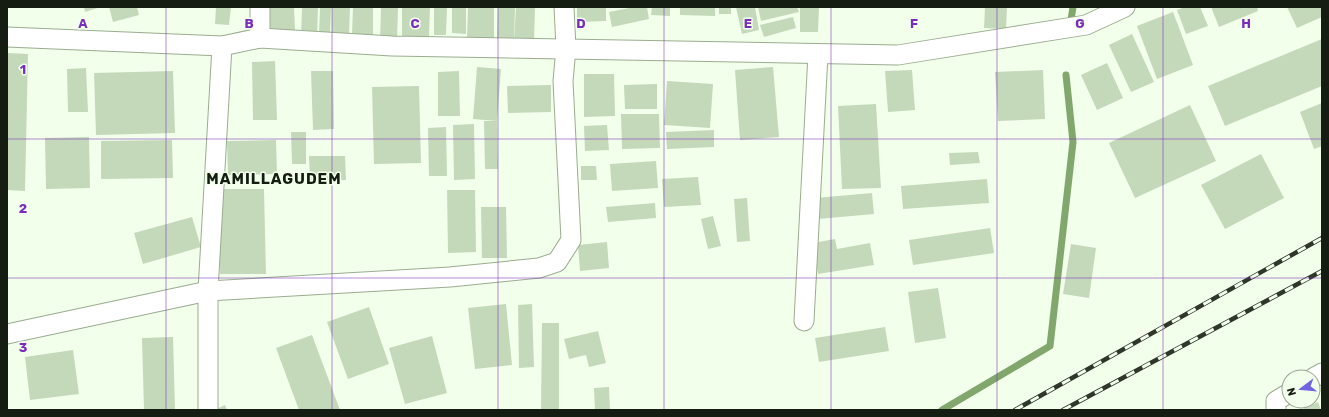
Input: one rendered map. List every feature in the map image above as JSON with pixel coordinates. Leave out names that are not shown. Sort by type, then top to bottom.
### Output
[{"type":"street","points":[[260,7],[260,38]]},
{"type":"street","points":[[7,334],[208,291],[457,276],[539,268],[558,262],[571,240],[563,81],[566,48],[564,7]]},
{"type":"street","points":[[7,37],[222,46],[260,38],[392,46],[898,55],[1082,26],[1125,7]]},
{"type":"street","points":[[208,410],[208,291],[222,46]]},
{"type":"street","points":[[804,321],[818,54]]},
{"type":"street","points":[[1276,410],[1276,401],[1281,398]]},
{"type":"building","points":[[84,7],[101,7],[85,12]]},
{"type":"building","points":[[109,7],[137,7],[139,15],[113,22]]},
{"type":"building","points":[[216,7],[231,7],[229,25],[215,24]]},
{"type":"building","points":[[294,7],[295,30],[266,31],[265,8]]},
{"type":"building","points":[[302,7],[318,7],[317,37],[301,37]]},
{"type":"building","points":[[320,7],[331,7],[330,36],[319,36]]},
{"type":"building","points":[[332,7],[350,7],[349,37],[332,37]]},
{"type":"building","points":[[353,7],[373,7],[373,36],[352,35]]},
{"type":"building","points":[[381,7],[398,7],[397,42],[380,42]]},
{"type":"building","points":[[402,7],[430,7],[429,37],[402,36]]},
{"type":"building","points":[[434,7],[447,7],[446,35],[434,35]]},
{"type":"building","points":[[452,7],[466,7],[466,34],[452,33]]},
{"type":"building","points":[[468,7],[494,7],[494,39],[467,38]]},
{"type":"building","points":[[498,7],[515,7],[514,39],[497,38]]},
{"type":"building","points":[[516,7],[535,7],[534,42],[514,41]]},
{"type":"building","points":[[577,7],[606,7],[606,21],[577,22]]},
{"type":"building","points":[[634,7],[647,7],[649,19],[612,27],[609,12]]},
{"type":"building","points":[[652,7],[670,7],[670,16],[651,15]]},
{"type":"building","points":[[680,7],[715,7],[715,16],[680,15]]},
{"type":"building","points":[[719,7],[731,7],[731,14],[719,14]]},
{"type":"building","points":[[736,7],[755,7],[759,30],[742,34]]},
{"type":"building","points":[[758,7],[797,7],[799,12],[761,21]]},
{"type":"building","points":[[800,7],[819,7],[818,32],[800,32]]},
{"type":"building","points":[[985,7],[1007,7],[1006,29],[984,28]]},
{"type":"building","points":[[1185,7],[1200,7],[1208,26],[1186,34],[1177,10]]},
{"type":"building","points":[[1211,7],[1257,7],[1258,11],[1219,27]]},
{"type":"building","points":[[1287,7],[1322,7],[1322,17],[1297,28]]},
{"type":"building","points":[[1173,12],[1193,65],[1157,79],[1137,26]]},
{"type":"building","points":[[793,17],[796,28],[764,37],[760,25]]},
{"type":"building","points":[[1132,34],[1154,82],[1131,92],[1109,45]]},
{"type":"building","points":[[1322,39],[1322,86],[1225,126],[1208,86]]},
{"type":"building","points":[[7,53],[28,54],[25,191],[7,190]]},
{"type":"building","points":[[275,61],[277,120],[253,120],[252,62]]},
{"type":"building","points":[[1107,63],[1123,98],[1097,110],[1081,75]]},
{"type":"building","points":[[477,67],[501,69],[497,121],[473,119]]},
{"type":"building","points":[[773,67],[779,137],[740,140],[735,70]]},
{"type":"building","points":[[86,68],[88,112],[68,112],[67,69]]},
{"type":"building","points":[[912,70],[915,110],[888,112],[885,71]]},
{"type":"building","points":[[1043,70],[1045,119],[998,121],[995,72]]},
{"type":"building","points":[[173,71],[175,133],[96,135],[94,73]]},
{"type":"building","points":[[311,71],[333,71],[334,129],[313,130]]},
{"type":"building","points":[[459,71],[460,116],[438,116],[438,72]]},
{"type":"building","points":[[584,74],[614,74],[615,116],[584,117]]},
{"type":"building","points":[[667,81],[713,84],[710,128],[664,125]]},
{"type":"building","points":[[657,84],[657,109],[625,109],[624,85]]},
{"type":"building","points":[[551,85],[551,112],[508,113],[507,86]]},
{"type":"building","points":[[419,86],[421,163],[374,164],[372,87]]},
{"type":"building","points":[[1322,103],[1322,146],[1314,149],[1300,112]]},
{"type":"building","points":[[876,104],[881,188],[842,189],[838,106]]},
{"type":"building","points":[[1190,105],[1216,161],[1135,198],[1109,143]]},
{"type":"building","points":[[621,114],[659,114],[660,148],[622,149]]},
{"type":"building","points":[[484,121],[497,121],[498,169],[485,169]]},
{"type":"building","points":[[474,124],[475,179],[454,180],[453,125]]},
{"type":"building","points":[[607,125],[609,150],[585,151],[584,126]]},
{"type":"building","points":[[446,127],[447,176],[429,176],[428,128]]},
{"type":"building","points":[[714,130],[714,147],[667,149],[666,132]]},
{"type":"building","points":[[291,132],[306,132],[306,164],[292,164]]},
{"type":"building","points":[[89,137],[90,188],[46,189],[45,138]]},
{"type":"building","points":[[172,140],[173,178],[101,179],[101,141]]},
{"type":"building","points":[[276,140],[277,174],[228,175],[227,141]]},
{"type":"building","points":[[978,152],[980,163],[950,165],[949,153]]},
{"type":"building","points":[[1261,154],[1284,198],[1225,229],[1201,185]]},
{"type":"building","points":[[309,156],[345,156],[346,180],[310,181]]},
{"type":"building","points":[[656,161],[658,188],[612,191],[610,164]]},
{"type":"building","points":[[581,166],[596,166],[597,180],[581,180]]},
{"type":"building","points":[[698,177],[701,205],[664,207],[662,179]]},
{"type":"building","points":[[987,179],[989,203],[903,209],[901,186]]},
{"type":"building","points":[[218,189],[264,189],[266,274],[220,274]]},
{"type":"building","points":[[447,190],[475,190],[476,252],[448,253]]},
{"type":"building","points":[[872,193],[874,214],[818,219],[816,198]]},
{"type":"building","points":[[747,198],[750,241],[737,242],[734,199]]},
{"type":"building","points":[[655,203],[656,218],[608,222],[606,207]]},
{"type":"building","points":[[481,207],[506,207],[507,258],[482,258]]},
{"type":"building","points":[[713,216],[721,246],[708,249],[701,219]]},
{"type":"building","points":[[192,217],[201,247],[143,264],[134,233]]},
{"type":"building","points":[[990,228],[994,253],[913,265],[909,240]]},
{"type":"building","points":[[835,239],[837,249],[870,243],[874,265],[818,274],[813,243]]},
{"type":"building","points":[[607,242],[609,268],[580,271],[578,245]]},
{"type":"building","points":[[1071,244],[1096,248],[1089,298],[1063,294]]},
{"type":"building","points":[[938,288],[946,338],[915,343],[908,292]]},
{"type":"building","points":[[506,304],[512,365],[475,369],[468,308]]},
{"type":"building","points":[[532,304],[534,367],[519,368],[518,305]]},
{"type":"building","points":[[369,307],[389,364],[348,379],[327,322]]},
{"type":"building","points":[[542,323],[559,323],[559,410],[541,410]]},
{"type":"building","points":[[885,327],[889,351],[819,362],[815,338]]},
{"type":"building","points":[[598,331],[606,363],[589,367],[586,355],[569,359],[564,339]]},
{"type":"building","points":[[312,335],[340,410],[299,410],[276,348]]},
{"type":"building","points":[[432,336],[447,393],[405,404],[389,348]]},
{"type":"building","points":[[173,337],[175,410],[144,410],[142,338]]},
{"type":"building","points":[[73,350],[79,394],[30,400],[25,357]]},
{"type":"building","points":[[609,387],[610,410],[595,410],[594,388]]},
{"type":"building","points":[[225,405],[227,410],[214,410]]},
{"type":"building","points":[[1321,409],[1321,410],[1301,410]]},
{"type":"waterway","points":[[1070,26],[1073,7]]},
{"type":"waterway","points":[[942,410],[1050,346],[1073,142],[1066,75]]},
{"type":"railway","points":[[1015,410],[1322,238]]},
{"type":"railway","points":[[1063,410],[1322,271]]},
{"type":"district","name":"MAMILLAGUDEM","points":[[274,179]]}]
